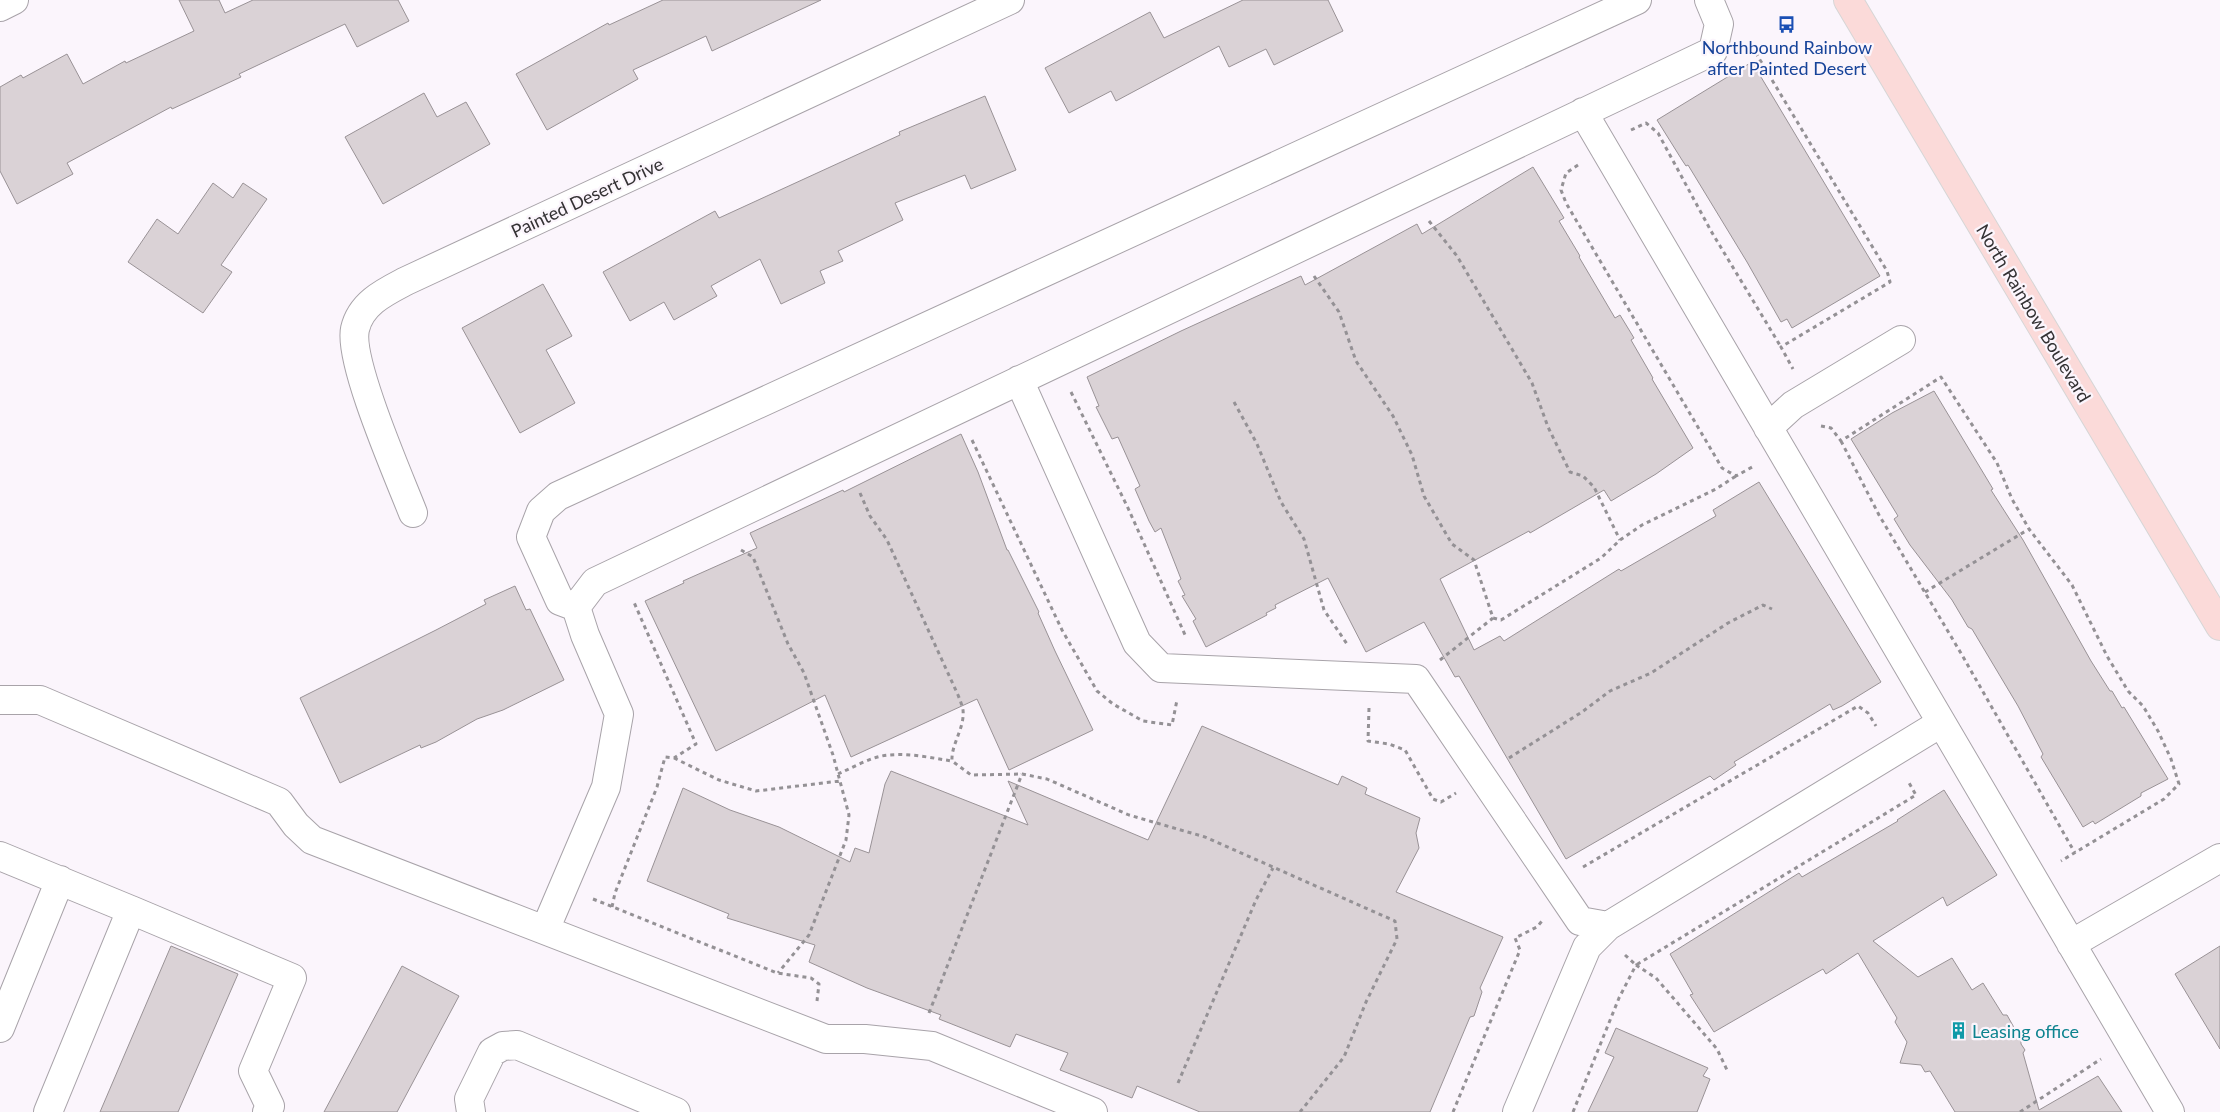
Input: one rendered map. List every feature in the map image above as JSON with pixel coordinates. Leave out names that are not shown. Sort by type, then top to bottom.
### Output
[{"type":"main road","name":"North Rainbow Boulevard","points":[[1848,0],[2220,626]]},
{"type":"street","points":[[0,7],[14,0]]},
{"type":"street","name":"Painted Desert Drive","points":[[413,513],[375,413],[354,343],[356,328],[363,312],[372,301],[415,277],[1010,0]]},
{"type":"street","points":[[576,607],[560,601],[531,537],[541,511],[558,496],[1638,0]]},
{"type":"street","points":[[576,607],[595,582],[1713,51],[1719,24],[1709,0]]},
{"type":"street","points":[[1583,112],[2170,1112]]},
{"type":"street","points":[[1774,439],[1793,405],[1901,340]]},
{"type":"street","points":[[1019,380],[1137,644],[1161,668],[1416,679],[1580,921],[1603,930]]},
{"type":"street","points":[[544,930],[606,787],[619,714],[585,635],[576,607]]},
{"type":"street","points":[[0,700],[40,700],[279,802],[296,825],[312,840],[826,1039],[865,1039],[932,1046],[1093,1112]]},
{"type":"street","points":[[1516,1112],[1587,947],[1603,930],[1941,723]]},
{"type":"street","points":[[0,856],[292,978],[253,1071],[270,1106],[267,1112]]},
{"type":"street","points":[[2071,944],[2220,858]]},
{"type":"street","points":[[0,1028],[60,880]]},
{"type":"street","points":[[48,1112],[131,910]]},
{"type":"street","points":[[471,1112],[468,1099],[492,1052],[502,1046],[517,1045],[676,1112]]},
{"type":"path","points":[[1713,51],[1748,49],[1757,55],[1887,272],[1890,282],[1781,347]]},
{"type":"path","points":[[1736,476],[1722,468],[1560,190],[1566,172],[1604,149],[1624,133],[1646,123],[1658,133],[1711,230],[1781,347],[1822,428],[1831,428],[1841,441],[1879,516],[1925,592],[2075,853]]},
{"type":"path","points":[[1412,193],[1435,232],[1457,256],[1532,383],[1548,427],[1570,472],[1584,476],[1594,487],[1620,540]]},
{"type":"path","points":[[1295,249],[1303,263],[1325,289],[1339,312],[1356,361],[1393,416],[1412,455],[1424,496],[1452,544],[1474,560],[1493,618]]},
{"type":"path","points":[[957,410],[1062,630],[1097,691],[1113,704],[1143,721],[1172,726],[1178,697],[1198,697],[1196,669],[1191,647],[1058,362]]},
{"type":"path","points":[[1841,441],[1940,377],[1997,463],[2012,499],[2029,529],[2072,585],[2107,656],[2128,690],[2143,706],[2158,731],[2171,759],[2179,784],[2164,799],[2032,878]]},
{"type":"path","points":[[1234,402],[1257,444],[1281,502],[1304,539],[1324,610],[1354,653],[1360,676],[1370,701],[1368,741],[1389,744],[1405,750],[1433,799],[1441,802],[1582,712],[1610,691],[1651,673],[1728,623],[1763,604],[1772,609]]},
{"type":"path","points":[[1493,618],[1501,620],[1548,589],[1601,558],[1620,540],[1642,525],[1716,489],[1736,476],[1774,439]]},
{"type":"path","points":[[848,462],[870,516],[887,540],[958,695],[963,711],[960,728],[951,752],[952,761]]},
{"type":"path","points":[[1925,592],[2029,529]]},
{"type":"path","points":[[739,549],[753,557],[788,644],[804,673],[838,774],[849,815],[846,840],[808,935],[777,973]]},
{"type":"path","points":[[630,566],[641,585],[630,594],[696,744],[674,758]]},
{"type":"path","points":[[1416,679],[1493,618]]},
{"type":"path","points":[[1453,1112],[1520,950],[1515,938],[1537,927],[1572,874],[1858,706],[1868,713],[1893,752],[1916,796],[1636,965],[1619,998],[1573,1112]]},
{"type":"path","points":[[838,774],[869,760],[888,755],[952,761],[971,775],[1022,774],[1048,779],[1129,815],[1206,837],[1395,921],[1397,939],[1366,1002],[1344,1057],[1300,1112]]},
{"type":"path","points":[[612,907],[615,893],[657,787],[665,757],[674,758],[719,780],[756,792],[840,781]]},
{"type":"path","points":[[928,1018],[1022,774]]},
{"type":"path","points":[[1178,1084],[1256,900],[1274,868]]},
{"type":"path","points":[[563,887],[777,973],[811,978],[819,984],[817,1000],[819,1006]]},
{"type":"path","points":[[1603,930],[1616,946],[1636,965],[1656,978],[1717,1049],[1727,1070]]},
{"type":"path","points":[[2020,1112],[2081,1074],[2127,1039]]},
{"type":"building","points":[[179,0],[219,0],[225,13],[253,0],[398,0],[409,21],[357,47],[345,24],[239,74],[241,77],[172,109],[171,107],[67,163],[73,174],[17,204],[0,171],[0,87],[21,75],[23,78],[67,54],[83,84],[125,61],[126,63],[194,31]]},
{"type":"building","points":[[663,0],[821,0],[712,51],[706,36],[633,70],[638,79],[547,130],[516,74],[608,23],[609,25]]},
{"type":"building","points":[[1243,0],[1328,0],[1343,31],[1274,65],[1266,49],[1229,67],[1219,46],[1116,101],[1111,91],[1069,113],[1045,68],[1150,12],[1164,38]]},
{"type":"building","points":[[1752,62],[1880,276],[1792,328],[1787,319],[1781,322],[1688,165],[1686,166],[1657,120]]},
{"type":"building","points":[[424,93],[437,117],[466,102],[490,144],[383,204],[345,137]]},
{"type":"building","points":[[985,96],[1016,170],[971,189],[965,175],[895,203],[903,220],[838,251],[843,261],[820,271],[825,283],[781,304],[760,259],[711,286],[717,296],[674,320],[664,302],[630,321],[603,272],[715,211],[719,218],[900,135],[899,132]]},
{"type":"building","points":[[1533,167],[1564,218],[1559,221],[1579,257],[1615,318],[1620,315],[1634,338],[1631,340],[1693,448],[1656,474],[1611,501],[1604,490],[1530,533],[1529,531],[1440,579],[1474,650],[1500,636],[1504,641],[1619,569],[1621,571],[1716,516],[1713,510],[1759,482],[1881,682],[1833,710],[1830,704],[1734,762],[1736,765],[1714,780],[1710,776],[1566,859],[1459,676],[1455,677],[1424,622],[1366,652],[1328,578],[1275,605],[1276,608],[1266,613],[1267,615],[1206,647],[1193,621],[1196,619],[1182,596],[1185,595],[1178,581],[1181,579],[1161,528],[1155,532],[1149,521],[1135,489],[1140,486],[1118,437],[1112,439],[1096,407],[1099,406],[1087,377],[1301,276],[1305,285],[1417,224],[1422,234]]},
{"type":"building","points":[[213,183],[233,198],[243,183],[267,199],[221,265],[232,272],[203,313],[128,262],[157,219],[178,234]]},
{"type":"building","points":[[543,284],[572,336],[546,350],[575,403],[520,433],[462,328]]},
{"type":"building","points":[[1934,391],[1993,489],[1991,490],[2023,540],[2091,661],[2122,708],[2124,707],[2168,779],[2141,793],[2141,796],[2095,824],[2093,821],[2083,827],[2041,757],[2043,754],[2018,706],[1972,629],[1968,627],[1952,600],[1910,545],[1894,519],[1898,516],[1851,439],[1892,413]]},
{"type":"building","points":[[961,434],[978,472],[1007,550],[1039,612],[1055,651],[1093,730],[1009,770],[977,699],[851,757],[825,695],[716,751],[645,601],[684,583],[683,581],[757,548],[750,533],[843,490],[844,492]]},
{"type":"building","points":[[515,586],[526,610],[530,609],[564,680],[503,710],[477,719],[436,742],[421,748],[420,745],[340,783],[300,698],[486,604],[484,600]]},
{"type":"building","points":[[1202,726],[1338,785],[1342,776],[1367,788],[1365,794],[1420,818],[1416,833],[1419,848],[1396,892],[1503,937],[1480,988],[1482,992],[1474,1016],[1470,1017],[1430,1112],[1200,1112],[1137,1086],[1132,1098],[1060,1070],[1068,1053],[1016,1034],[1010,1047],[939,1019],[941,1015],[867,988],[809,962],[815,945],[727,918],[729,914],[647,881],[683,788],[730,810],[779,827],[850,862],[855,848],[869,853],[885,784],[891,771],[1028,825],[1008,781],[1148,840]]},
{"type":"building","points":[[1944,790],[1997,875],[1947,906],[1943,897],[1873,941],[1918,977],[1952,958],[1972,990],[1983,983],[2003,1015],[2007,1015],[2021,1040],[2039,1110],[2098,1076],[2122,1112],[1955,1112],[1930,1071],[1925,1072],[1921,1065],[1900,1063],[1907,1042],[1895,1022],[1897,1018],[1858,953],[1826,974],[1823,969],[1714,1032],[1690,995],[1693,994],[1670,954],[1799,873],[1802,877],[1898,821]]},
{"type":"building","points":[[171,946],[238,974],[178,1112],[100,1112]]},
{"type":"building","points":[[2220,946],[2220,1049],[2175,974]]},
{"type":"building","points":[[402,966],[459,996],[397,1112],[324,1112]]},
{"type":"building","points":[[1616,1028],[1708,1068],[1703,1076],[1710,1079],[1697,1112],[1588,1112],[1614,1057],[1605,1053]]},
{"type":"place","name":"Northbound Rainbow after Painted Desert","points":[[1787,24]]},
{"type":"place","name":"Leasing office","points":[[1958,1031]]}]
